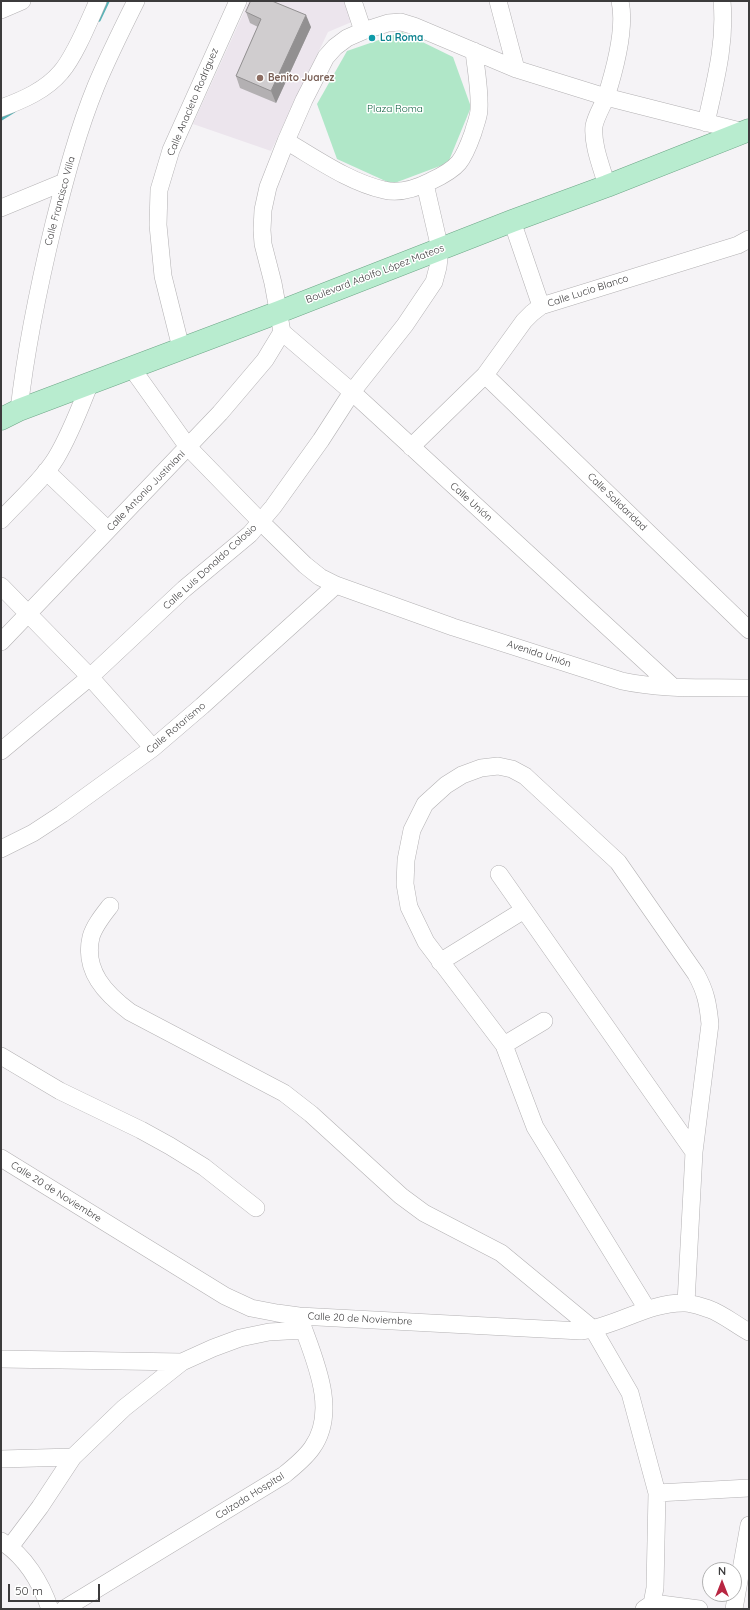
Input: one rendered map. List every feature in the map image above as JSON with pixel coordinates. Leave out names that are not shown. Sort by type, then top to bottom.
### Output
[{"type":"main road","name":"Boulevard Adolfo López Mateos","points":[[6,417],[181,348],[280,322],[440,249],[607,186],[746,131]]},
{"type":"street","points":[[1,10],[22,1]]},
{"type":"street","points":[[1,108],[32,95],[62,72],[74,51],[98,1]]},
{"type":"street","name":"Calle Francisco Villa","points":[[6,417],[27,352],[42,270],[64,182],[78,135],[96,86],[136,1]]},
{"type":"street","name":"Calle Anacleto Rodríguez","points":[[181,348],[164,276],[158,225],[160,190],[171,150],[238,1]]},
{"type":"street","points":[[352,1],[363,31]]},
{"type":"street","points":[[498,1],[516,69]]},
{"type":"street","points":[[607,186],[596,144],[594,124],[606,97],[619,46],[622,24],[620,1]]},
{"type":"street","points":[[706,123],[721,56],[724,18],[722,1]]},
{"type":"street","points":[[280,322],[263,244],[263,210],[268,187],[304,100],[326,57],[335,47],[347,38],[363,31],[388,23],[401,22],[516,69],[606,97],[706,123],[746,131]]},
{"type":"street","points":[[286,141],[339,172],[385,191],[396,192],[425,184],[451,170],[459,163],[465,154],[480,110],[474,51]]},
{"type":"street","points":[[1,208],[64,182]]},
{"type":"street","points":[[425,184],[440,249]]},
{"type":"street","points":[[512,221],[541,306]]},
{"type":"street","name":"Calle Lucio Blanco","points":[[412,447],[485,374],[524,321],[541,306],[738,245],[749,239]]},
{"type":"street","name":"Calle Luis Donaldo Colosio","points":[[1,751],[90,677],[184,589],[250,534],[261,522],[294,479],[352,392],[405,325],[425,297],[434,282],[438,267],[440,249]]},
{"type":"street","name":"Calle Unión","points":[[280,322],[352,392],[673,687]]},
{"type":"street","name":"Calle Antonio Justiniani","points":[[1,642],[220,413],[265,360],[280,322]]},
{"type":"street","name":"Avenida Unión","points":[[132,367],[188,447],[261,522],[305,565],[320,577],[336,585],[453,627],[622,681],[636,684],[673,687],[749,688]]},
{"type":"street","name":"Calle Solidaridad","points":[[485,374],[749,630]]},
{"type":"street","points":[[1,520],[56,458],[74,422],[90,383]]},
{"type":"street","points":[[46,471],[108,530]]},
{"type":"street","name":"Calle Rotarismo","points":[[1,849],[33,833],[56,818],[153,748],[202,706],[336,585]]},
{"type":"street","points":[[1,586],[90,677],[153,748]]},
{"type":"street","points":[[647,1309],[535,1127],[504,1045],[426,942],[409,907],[405,884],[406,860],[412,830],[425,804],[446,785],[462,775],[481,768],[498,766],[512,769],[525,776],[618,862],[696,974],[704,988],[710,1024],[694,1152],[686,1303]]},
{"type":"street","points":[[499,874],[694,1152]]},
{"type":"street","points":[[110,906],[98,922],[92,937],[90,956],[93,970],[100,984],[113,999],[130,1012],[284,1093],[311,1114],[401,1196],[424,1213],[501,1253],[593,1329],[630,1393],[657,1493],[649,1607],[699,1609]]},
{"type":"street","points":[[440,962],[524,910]]},
{"type":"street","points":[[504,1045],[544,1021]]},
{"type":"street","points":[[1,1056],[60,1091],[141,1130],[170,1146],[204,1167],[256,1208]]},
{"type":"street","name":"Calle 20 de Noviembre","points":[[1,1158],[225,1296],[251,1308],[276,1313],[301,1323],[566,1331],[593,1329],[612,1324],[647,1309],[666,1304],[686,1303],[710,1310],[749,1332]]},
{"type":"street","points":[[50,1609],[44,1591],[33,1574],[5,1544],[40,1507],[73,1456],[124,1408],[182,1362],[240,1338],[301,1323]]},
{"type":"street","name":"Calzada Hospital","points":[[64,1609],[284,1476],[312,1448],[320,1434],[324,1415],[324,1395],[319,1373],[301,1323]]},
{"type":"street","points":[[1,1359],[182,1362]]},
{"type":"street","points":[[1,1459],[73,1456]]},
{"type":"street","points":[[657,1493],[749,1488]]},
{"type":"street","points":[[734,1609],[749,1529]]},
{"type":"shaded area","name":"Benito Juarez","points":[[249,1],[346,1],[354,21],[328,32],[271,151],[193,124]]},
{"type":"green space","name":"Plaza Roma","points":[[402,32],[453,57],[471,107],[448,163],[392,184],[337,159],[317,104],[347,51]]},
{"type":"building","points":[[251,1],[272,1],[306,15],[271,91],[236,76],[261,19],[246,12]]},
{"type":"waterway","points":[[99,20],[108,1]]},
{"type":"waterway","points":[[1,119],[14,111]]},
{"type":"place","name":"La Roma","points":[[372,38]]},
{"type":"place","name":"Benito Juarez","points":[[260,78]]}]
